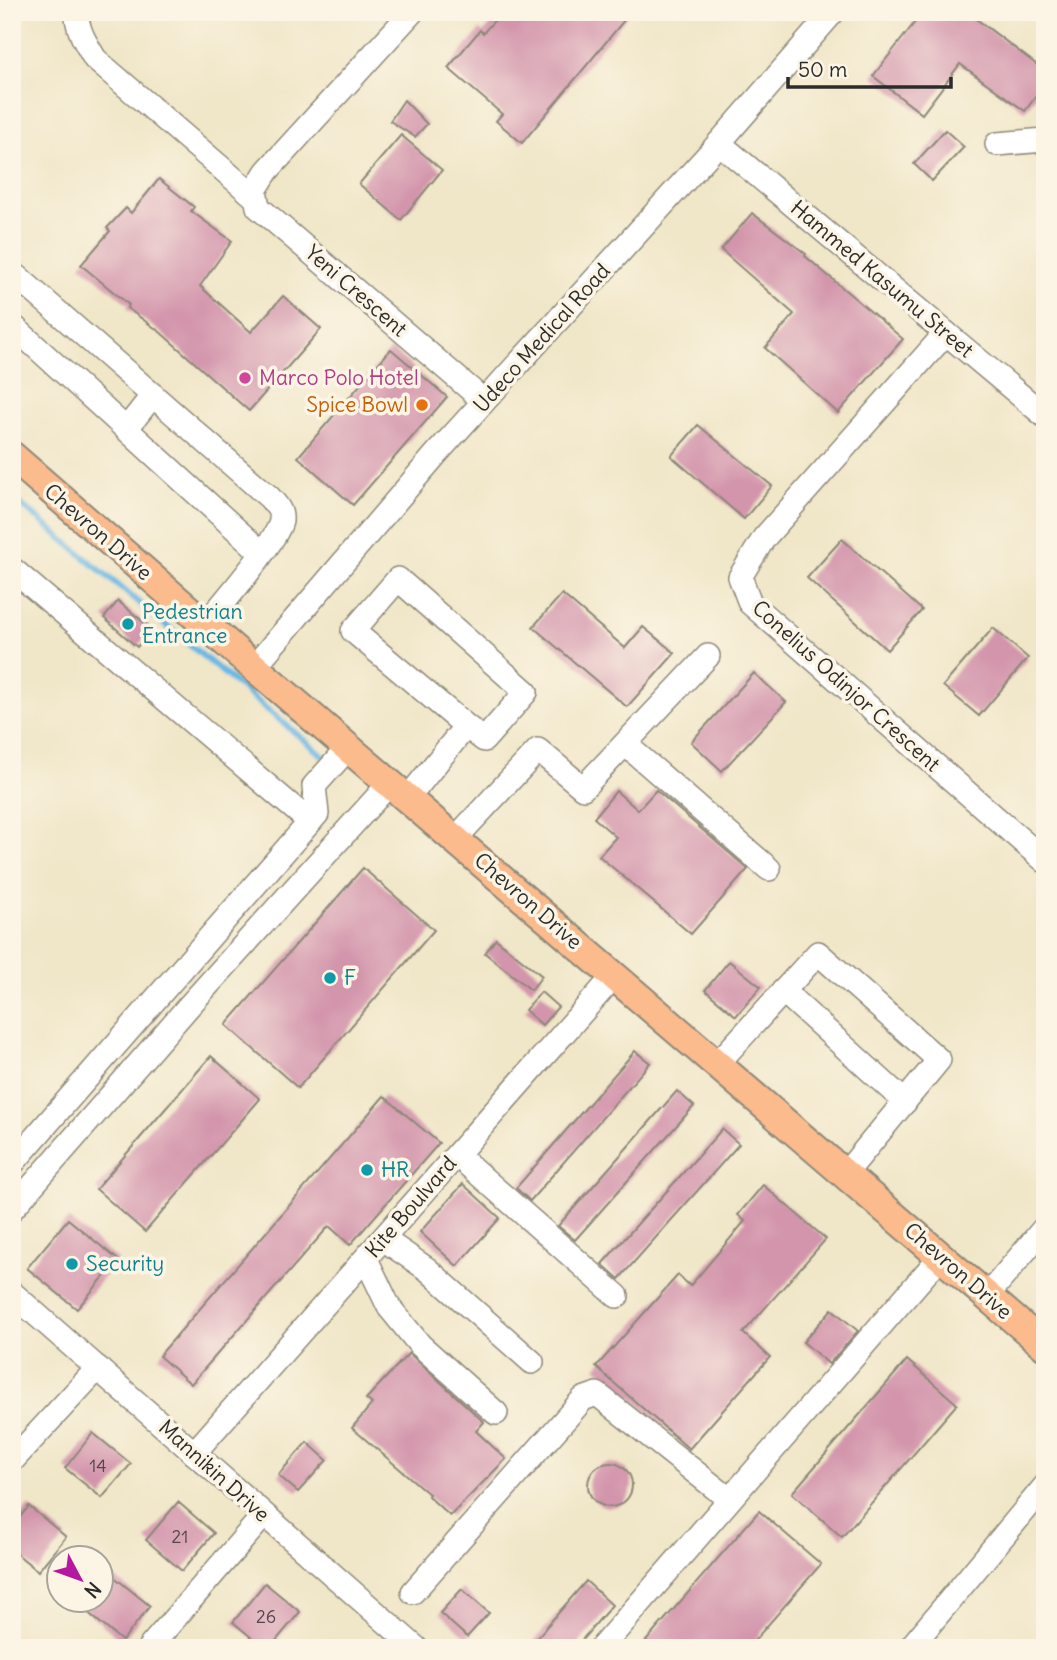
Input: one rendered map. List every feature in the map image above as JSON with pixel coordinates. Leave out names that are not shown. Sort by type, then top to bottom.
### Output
[{"type":"main road","name":"Chevron Drive","points":[[12,456],[1045,1346]]},
{"type":"street","name":"Yeni Crescent","points":[[77,12],[76,18],[84,39],[95,59],[256,198],[258,207],[484,401]]},
{"type":"street","points":[[256,198],[255,190],[267,171],[412,12]]},
{"type":"street","name":"Udeco Medical Road","points":[[254,667],[484,401],[719,144],[832,12]]},
{"type":"street","points":[[997,144],[1045,140]]},
{"type":"street","name":"Hammed Kasumu Street","points":[[719,144],[1045,416]]},
{"type":"street","points":[[12,272],[269,497],[280,510],[281,523],[262,553],[205,625]]},
{"type":"street","points":[[12,325],[262,553]]},
{"type":"street","name":"Conelius Odinjor Crescent","points":[[946,332],[764,538],[740,577],[750,603],[1045,861]]},
{"type":"street","points":[[127,428],[153,395]]},
{"type":"street","points":[[12,569],[310,822]]},
{"type":"street","points":[[398,579],[526,692],[484,740],[466,726],[352,631],[398,579]]},
{"type":"street","points":[[455,839],[538,750],[583,788],[708,656]]},
{"type":"street","points":[[12,1209],[188,1007],[399,790],[466,726]]},
{"type":"street","points":[[625,744],[769,869]]},
{"type":"street","points":[[12,1164],[317,814],[314,786],[349,747]]},
{"type":"street","points":[[716,1063],[818,953],[939,1060],[845,1174]]},
{"type":"street","name":"Kite Boulvard","points":[[201,1445],[614,975]]},
{"type":"street","points":[[783,991],[905,1102]]},
{"type":"street","points":[[457,1155],[617,1296]]},
{"type":"street","points":[[987,1296],[1045,1227]]},
{"type":"street","points":[[383,1239],[427,1269],[532,1362]]},
{"type":"street","points":[[601,1648],[941,1256]]},
{"type":"street","points":[[366,1259],[388,1307],[420,1345],[496,1413]]},
{"type":"street","name":"Mannikin Drive","points":[[12,1293],[98,1368],[201,1445],[264,1515],[416,1648]]},
{"type":"street","points":[[12,1461],[98,1368]]},
{"type":"street","points":[[413,1592],[583,1399],[597,1394],[729,1499]]},
{"type":"street","points":[[910,1648],[1045,1486]]},
{"type":"street","points":[[149,1648],[264,1515]]},
{"type":"building","points":[[502,12],[631,12],[522,143],[496,121],[502,114],[448,68],[480,30],[483,33]]},
{"type":"building","points":[[923,12],[967,12],[1045,71],[1045,84],[1025,111],[960,64],[922,114],[873,76]]},
{"type":"building","points":[[404,100],[427,124],[415,137],[390,121]]},
{"type":"building","points":[[945,130],[964,147],[932,181],[914,164]]},
{"type":"building","points":[[401,135],[442,170],[401,220],[359,184]]},
{"type":"building","points":[[159,179],[194,207],[191,211],[232,241],[200,286],[251,332],[283,296],[321,329],[249,411],[159,331],[127,308],[129,305],[81,265],[110,231],[107,228],[126,208],[131,213]]},
{"type":"building","points":[[752,213],[806,254],[805,256],[903,339],[838,413],[765,348],[794,314],[721,250]]},
{"type":"building","points":[[391,349],[447,397],[353,505],[298,457]]},
{"type":"building","points":[[698,425],[772,486],[744,519],[671,456]]},
{"type":"building","points":[[842,539],[922,610],[887,650],[807,578]]},
{"type":"building","points":[[562,594],[625,648],[643,627],[675,653],[627,707],[533,627]]},
{"type":"building","name":"Pedestrian Entrance","points":[[118,601],[152,629],[137,647],[104,618]]},
{"type":"building","points":[[993,628],[1028,658],[979,716],[943,686]]},
{"type":"building","points":[[754,673],[786,702],[722,771],[691,742]]},
{"type":"building","points":[[656,790],[748,869],[691,934],[599,856],[616,837],[594,818],[616,791],[638,810]]},
{"type":"building","name":"F","points":[[363,868],[434,930],[298,1088],[226,1025]]},
{"type":"building","points":[[496,939],[542,976],[531,990],[485,953]]},
{"type":"building","points":[[729,961],[761,987],[736,1016],[705,990]]},
{"type":"building","points":[[541,992],[558,1007],[542,1025],[525,1010]]},
{"type":"building","points":[[635,1051],[650,1063],[530,1201],[516,1188]]},
{"type":"building","points":[[211,1056],[260,1099],[145,1232],[96,1189]]},
{"type":"building","points":[[677,1091],[694,1106],[575,1240],[558,1226]]},
{"type":"building","points":[[384,1096],[439,1143],[350,1245],[329,1226],[191,1384],[159,1356]]},
{"type":"building","points":[[722,1129],[739,1144],[619,1279],[602,1264]]},
{"type":"building","points":[[463,1184],[500,1218],[457,1266],[420,1232]]},
{"type":"building","points":[[763,1185],[826,1239],[743,1333],[770,1357],[689,1449],[596,1367],[678,1275],[690,1286],[745,1221],[738,1215]]},
{"type":"building","name":"Security","points":[[68,1219],[118,1260],[77,1309],[27,1268]]},
{"type":"building","points":[[832,1309],[858,1331],[829,1364],[803,1342]]},
{"type":"building","points":[[409,1353],[484,1422],[476,1431],[506,1459],[450,1516],[428,1496],[429,1494],[352,1428],[372,1404],[366,1399]]},
{"type":"building","points":[[907,1360],[957,1404],[842,1537],[792,1493]]},
{"type":"building","points":[[93,1433],[131,1464],[102,1498],[65,1468]]},
{"type":"building","points":[[307,1442],[327,1460],[298,1492],[278,1475]]},
{"type":"building","points":[[610,1463],[625,1470],[632,1485],[625,1500],[610,1507],[595,1500],[588,1485],[595,1470]]},
{"type":"building","points":[[178,1502],[214,1533],[182,1571],[146,1540]]},
{"type":"building","points":[[29,1506],[66,1537],[60,1544],[46,1544],[46,1561],[38,1571],[12,1550],[12,1527]]},
{"type":"building","points":[[759,1511],[821,1564],[748,1648],[640,1648]]},
{"type":"building","points":[[116,1578],[150,1606],[122,1641],[90,1614],[116,1614]]},
{"type":"building","points":[[586,1581],[612,1605],[575,1648],[528,1648]]},
{"type":"building","points":[[265,1583],[300,1612],[270,1648],[264,1648],[233,1622]]},
{"type":"building","points":[[462,1589],[489,1613],[467,1637],[440,1613]]},
{"type":"waterway","points":[[12,497],[323,756]]},
{"type":"place","name":"Marco Polo Hotel","points":[[245,378]]},
{"type":"place","name":"Spice Bowl","points":[[422,405]]},
{"type":"place","name":"Pedestrian Entrance","points":[[128,624]]},
{"type":"place","name":"F","points":[[330,978]]},
{"type":"place","name":"HR","points":[[367,1170]]},
{"type":"place","name":"Security","points":[[72,1264]]}]
